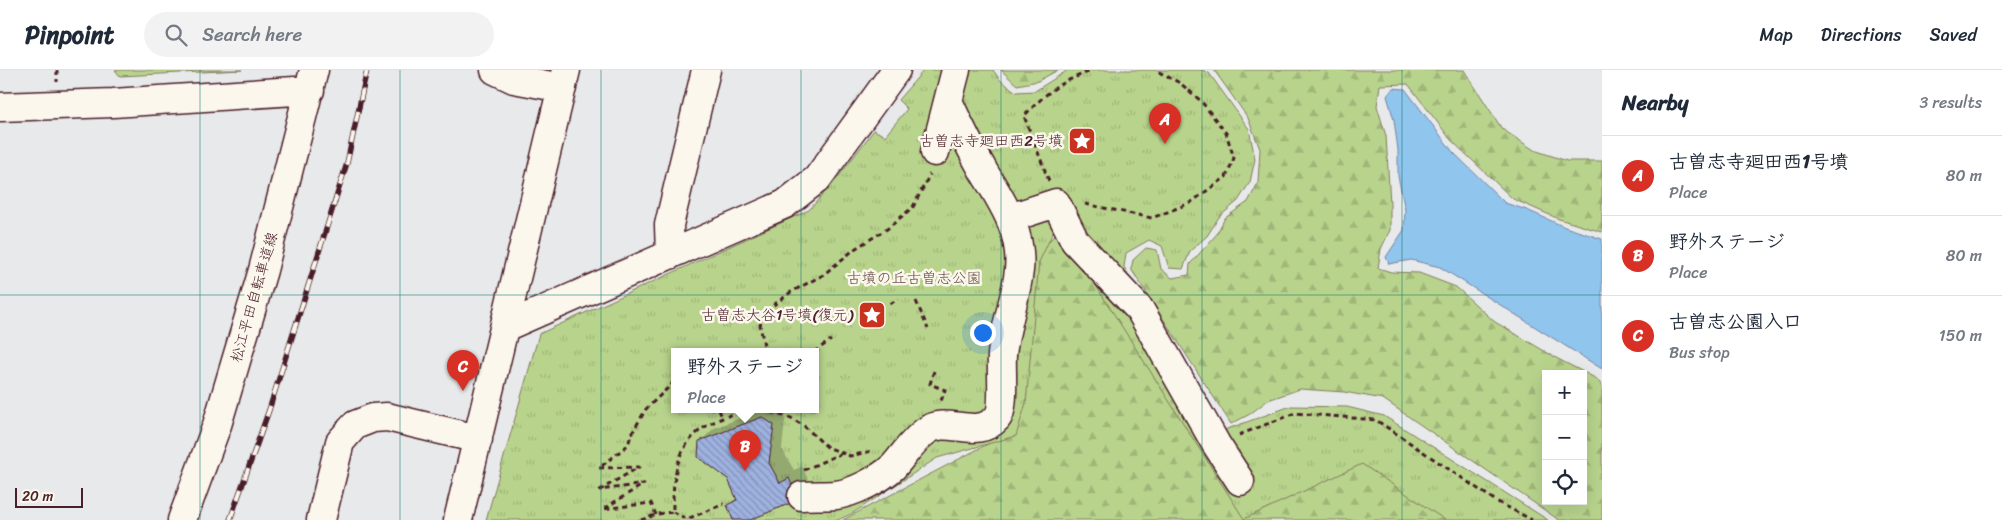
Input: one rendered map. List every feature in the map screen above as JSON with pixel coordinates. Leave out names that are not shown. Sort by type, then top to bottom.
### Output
[{"type":"street","points":[[458,520],[564,79],[514,79],[495,70]]},
{"type":"street","points":[[670,255],[669,224],[706,70]]},
{"type":"street","points":[[505,327],[785,204],[817,179],[896,70]]},
{"type":"street","points":[[935,152],[956,70]]},
{"type":"street","points":[[0,107],[113,103],[312,80]]},
{"type":"street","name":"松江平田自転車道線","points":[[182,520],[218,425],[262,270],[312,80]]},
{"type":"street","points":[[801,483],[838,495],[870,483],[892,467],[910,445],[928,429],[946,426],[971,429],[987,427],[999,416],[1002,403],[1001,373],[1004,334],[1019,269],[1018,246],[1010,218],[948,101]]},
{"type":"street","points":[[1010,218],[1056,202],[1075,242],[1140,310],[1216,444],[1240,481]]},
{"type":"street","points":[[321,520],[340,442],[355,425],[373,418],[387,416],[478,439]]},
{"type":"path","points":[[1093,70],[1065,81],[1050,90],[1024,116],[1056,202],[1071,202],[1152,218],[1190,203],[1226,177],[1234,158],[1226,133],[1201,101],[1180,82],[1156,70]]},
{"type":"path","points":[[764,348],[760,325],[767,310],[791,292],[823,275],[856,248],[887,229],[913,207],[929,178],[935,152]]},
{"type":"path","points":[[890,304],[898,299]]},
{"type":"path","points":[[916,301],[928,329]]},
{"type":"path","points":[[819,348],[831,340]]},
{"type":"path","points":[[934,371],[930,384],[944,390],[938,409]]},
{"type":"path","points":[[656,515],[651,503],[602,509],[644,484],[600,490],[639,467],[599,468],[628,445],[631,435],[646,410],[671,385]]},
{"type":"path","points":[[720,413],[722,417]]},
{"type":"path","points":[[673,512],[672,492],[675,469],[683,450],[698,431],[722,417],[737,413]]},
{"type":"path","points":[[773,413],[791,418],[804,426],[827,447],[850,456],[875,450]]},
{"type":"path","points":[[1216,444],[1295,413],[1376,420],[1496,501],[1532,520]]},
{"type":"path","points":[[801,483],[842,453]]},
{"type":"path","points":[[641,520],[673,512],[687,519],[724,504]]},
{"type":"green space","points":[[115,70],[242,70],[120,76]]},
{"type":"green space","name":"古墳の丘古曽志公園","points":[[924,70],[993,70],[1000,80],[1016,92],[1035,91],[1068,70],[1202,70],[1209,73],[1249,129],[1255,159],[1250,182],[1238,201],[1219,217],[1207,236],[1190,251],[1183,269],[1169,268],[1162,246],[1149,240],[1126,253],[1124,267],[1219,432],[1291,406],[1347,407],[1384,416],[1548,520],[1445,520],[1362,464],[1244,519],[1060,229],[1054,230],[1039,262],[1026,403],[1016,436],[937,458],[853,513],[838,520],[486,520],[539,334],[809,210],[836,180],[874,130],[885,136],[907,109],[898,100]]},
{"type":"green space","points":[[1001,70],[1058,70],[1038,81],[1017,85]]},
{"type":"green space","points":[[1214,70],[1464,70],[1502,129],[1534,150],[1567,161],[1602,161],[1602,232],[1559,219],[1513,199],[1451,140],[1408,84],[1380,85],[1377,106],[1386,136],[1390,230],[1381,249],[1378,268],[1391,272],[1419,273],[1456,287],[1495,322],[1579,370],[1542,370],[1542,505],[1587,505],[1587,374],[1597,379],[1602,386],[1602,520],[1559,520],[1383,399],[1344,392],[1300,389],[1268,400],[1250,414],[1231,424],[1131,269],[1133,260],[1146,248],[1157,250],[1161,269],[1172,278],[1189,275],[1190,264],[1216,235],[1225,218],[1248,202],[1258,183],[1260,149],[1248,118]]},
{"type":"green space","points":[[1060,233],[1202,430],[1303,436],[1497,520],[843,520],[1003,436],[1035,255],[1055,235]]},
{"type":"water","points":[[1393,88],[1405,89],[1453,152],[1505,203],[1527,210],[1565,227],[1602,239],[1602,369],[1440,267],[1411,260],[1389,264],[1386,257],[1404,230],[1405,210],[1398,176],[1398,150],[1394,120],[1387,96]]},
{"type":"building","points":[[762,417],[774,425],[769,463],[780,483],[789,478],[798,500],[750,520],[733,520],[727,505],[737,500],[728,479],[698,457],[699,441]]},
{"type":"railway","points":[[230,520],[269,410],[347,163],[367,70]]},
{"type":"place","name":"古曽志寺廻田西2号墳","points":[[1082,141]]},
{"type":"place","name":"古曽志寺廻田西1号墳","points":[[1165,144]]},
{"type":"place","name":"古曽志大谷1号墳(復元)","points":[[872,315]]},
{"type":"place","name":"古曽志公園入口","points":[[463,391]]},
{"type":"place","name":"野外ステージ","points":[[745,471]]}]
